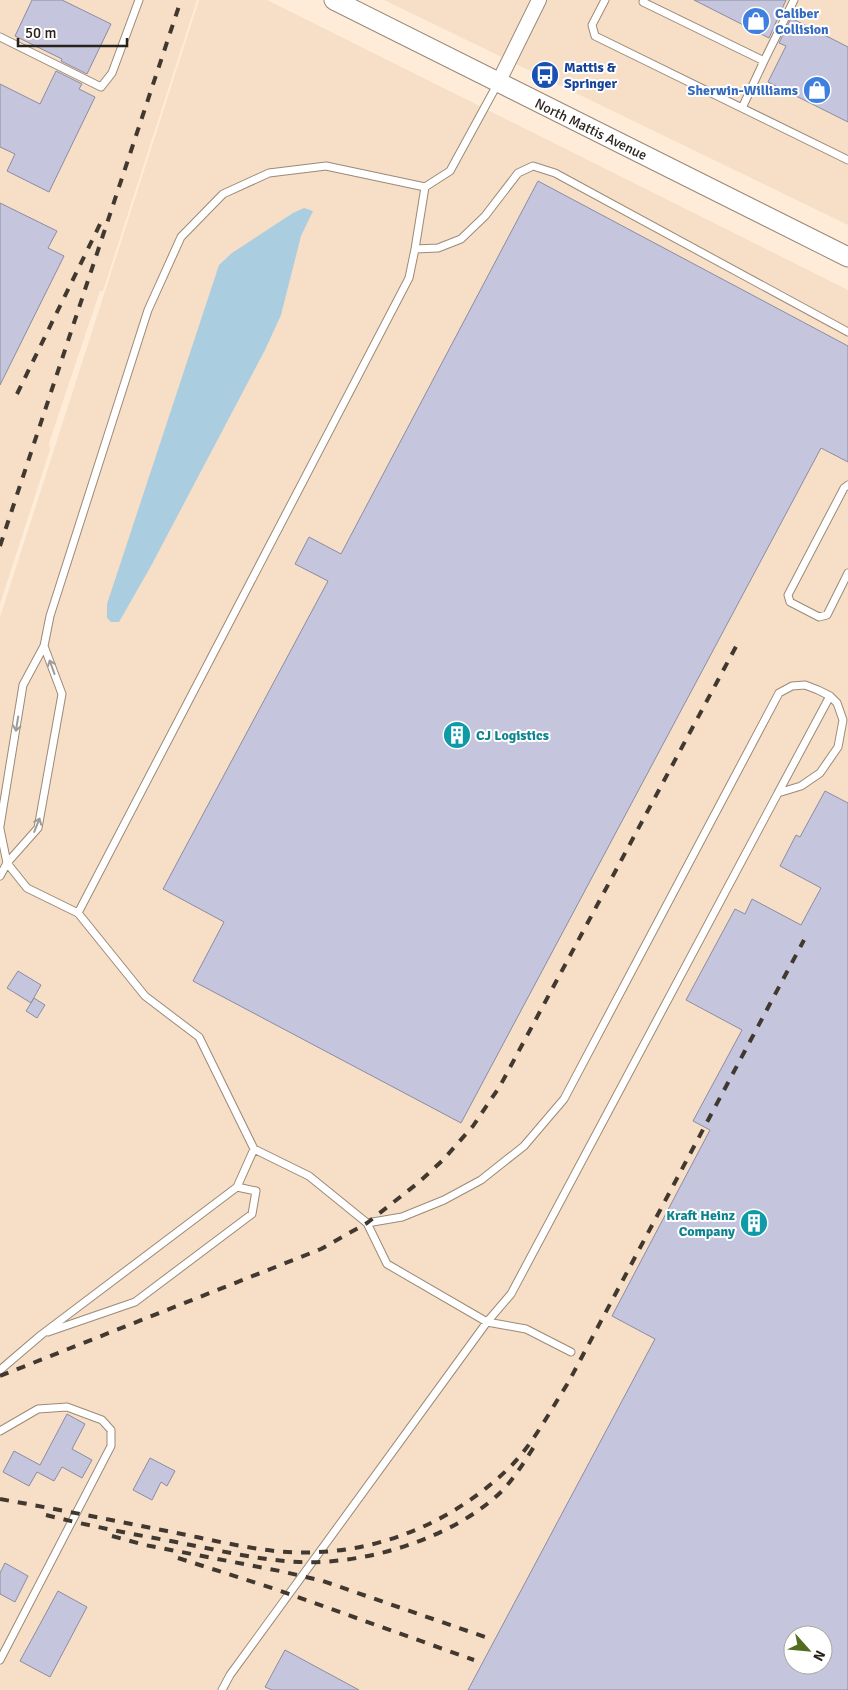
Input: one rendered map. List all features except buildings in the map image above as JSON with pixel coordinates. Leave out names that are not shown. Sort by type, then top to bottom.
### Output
[{"type":"main road","name":"North Mattis Avenue","points":[[334,0],[848,257]]},
{"type":"street","points":[[498,83],[539,0]]},
{"type":"lane","points":[[0,37],[101,87],[112,73],[139,0]]},
{"type":"lane","points":[[605,0],[592,25],[595,36],[848,160]]},
{"type":"lane","points":[[742,108],[794,0]]},
{"type":"lane","points":[[642,1],[764,61]]},
{"type":"lane","points":[[498,83],[450,171],[425,187],[326,166],[269,173],[223,194],[181,237],[148,310],[50,616],[44,646],[23,685],[0,827],[8,863],[27,888],[78,913],[145,996],[199,1037],[254,1149],[309,1176],[367,1223],[387,1264],[487,1322],[526,1329],[572,1352]]},
{"type":"lane","points":[[415,249],[438,248],[461,239],[485,216],[518,173],[533,166],[555,173],[848,332]]},
{"type":"lane","points":[[78,913],[409,278],[425,187]]},
{"type":"lane","points":[[848,485],[844,488],[788,595],[788,599],[790,602],[823,617],[827,615],[848,573]]},
{"type":"lane","points":[[0,876],[8,863],[38,828],[62,694],[44,646]]},
{"type":"lane","points":[[367,1223],[402,1217],[444,1200],[482,1180],[524,1146],[564,1099],[780,693],[792,686],[805,685],[830,696],[837,703],[842,720],[838,747],[820,773],[800,786],[778,793]]},
{"type":"lane","points":[[222,1690],[230,1675],[487,1322],[511,1294],[830,696]]},
{"type":"lane","points":[[0,1370],[41,1335],[237,1187],[254,1149]]},
{"type":"lane","points":[[41,1335],[135,1302],[252,1214],[256,1191],[237,1187]]},
{"type":"lane","points":[[0,1431],[38,1409],[67,1407],[102,1420],[111,1430],[111,1446],[0,1660]]},
{"type":"shaded area","points":[[0,0],[197,0],[103,291],[100,291],[49,443],[50,450],[0,604]]},
{"type":"shaded area","points":[[199,0],[267,0],[848,290],[848,1690],[0,1690],[0,617]]},
{"type":"shaded area","points":[[384,0],[848,0],[848,225]]},
{"type":"water","points":[[304,208],[313,211],[301,236],[281,315],[265,350],[151,566],[119,622],[111,622],[107,618],[107,604],[219,265],[232,253],[293,213]]},
{"type":"railway","points":[[0,546],[181,0]]},
{"type":"railway","points":[[17,394],[103,218]]},
{"type":"railway","points":[[0,1376],[321,1249],[367,1223],[418,1183],[443,1160],[473,1126],[500,1086],[739,641]]},
{"type":"railway","points":[[0,1499],[248,1547],[275,1551],[308,1552],[340,1550],[402,1535],[431,1523],[459,1507],[486,1488],[518,1458],[534,1438],[568,1383],[804,940]]},
{"type":"railway","points":[[46,1515],[111,1530],[268,1559],[299,1562],[352,1559],[408,1545],[434,1535],[482,1508],[502,1491],[516,1475],[535,1445]]},
{"type":"railway","points":[[112,1536],[145,1545],[323,1581],[488,1638]]},
{"type":"railway","points":[[178,1558],[278,1590],[474,1660]]},
{"type":"place","name":"Caliber Collision","points":[[756,21]]},
{"type":"place","name":"Mattis & Springer","points":[[545,75]]},
{"type":"place","name":"Sherwin-Williams","points":[[817,90]]},
{"type":"place","name":"CJ Logistics","points":[[457,735]]},
{"type":"place","name":"Kraft Heinz Company","points":[[754,1223]]}]
